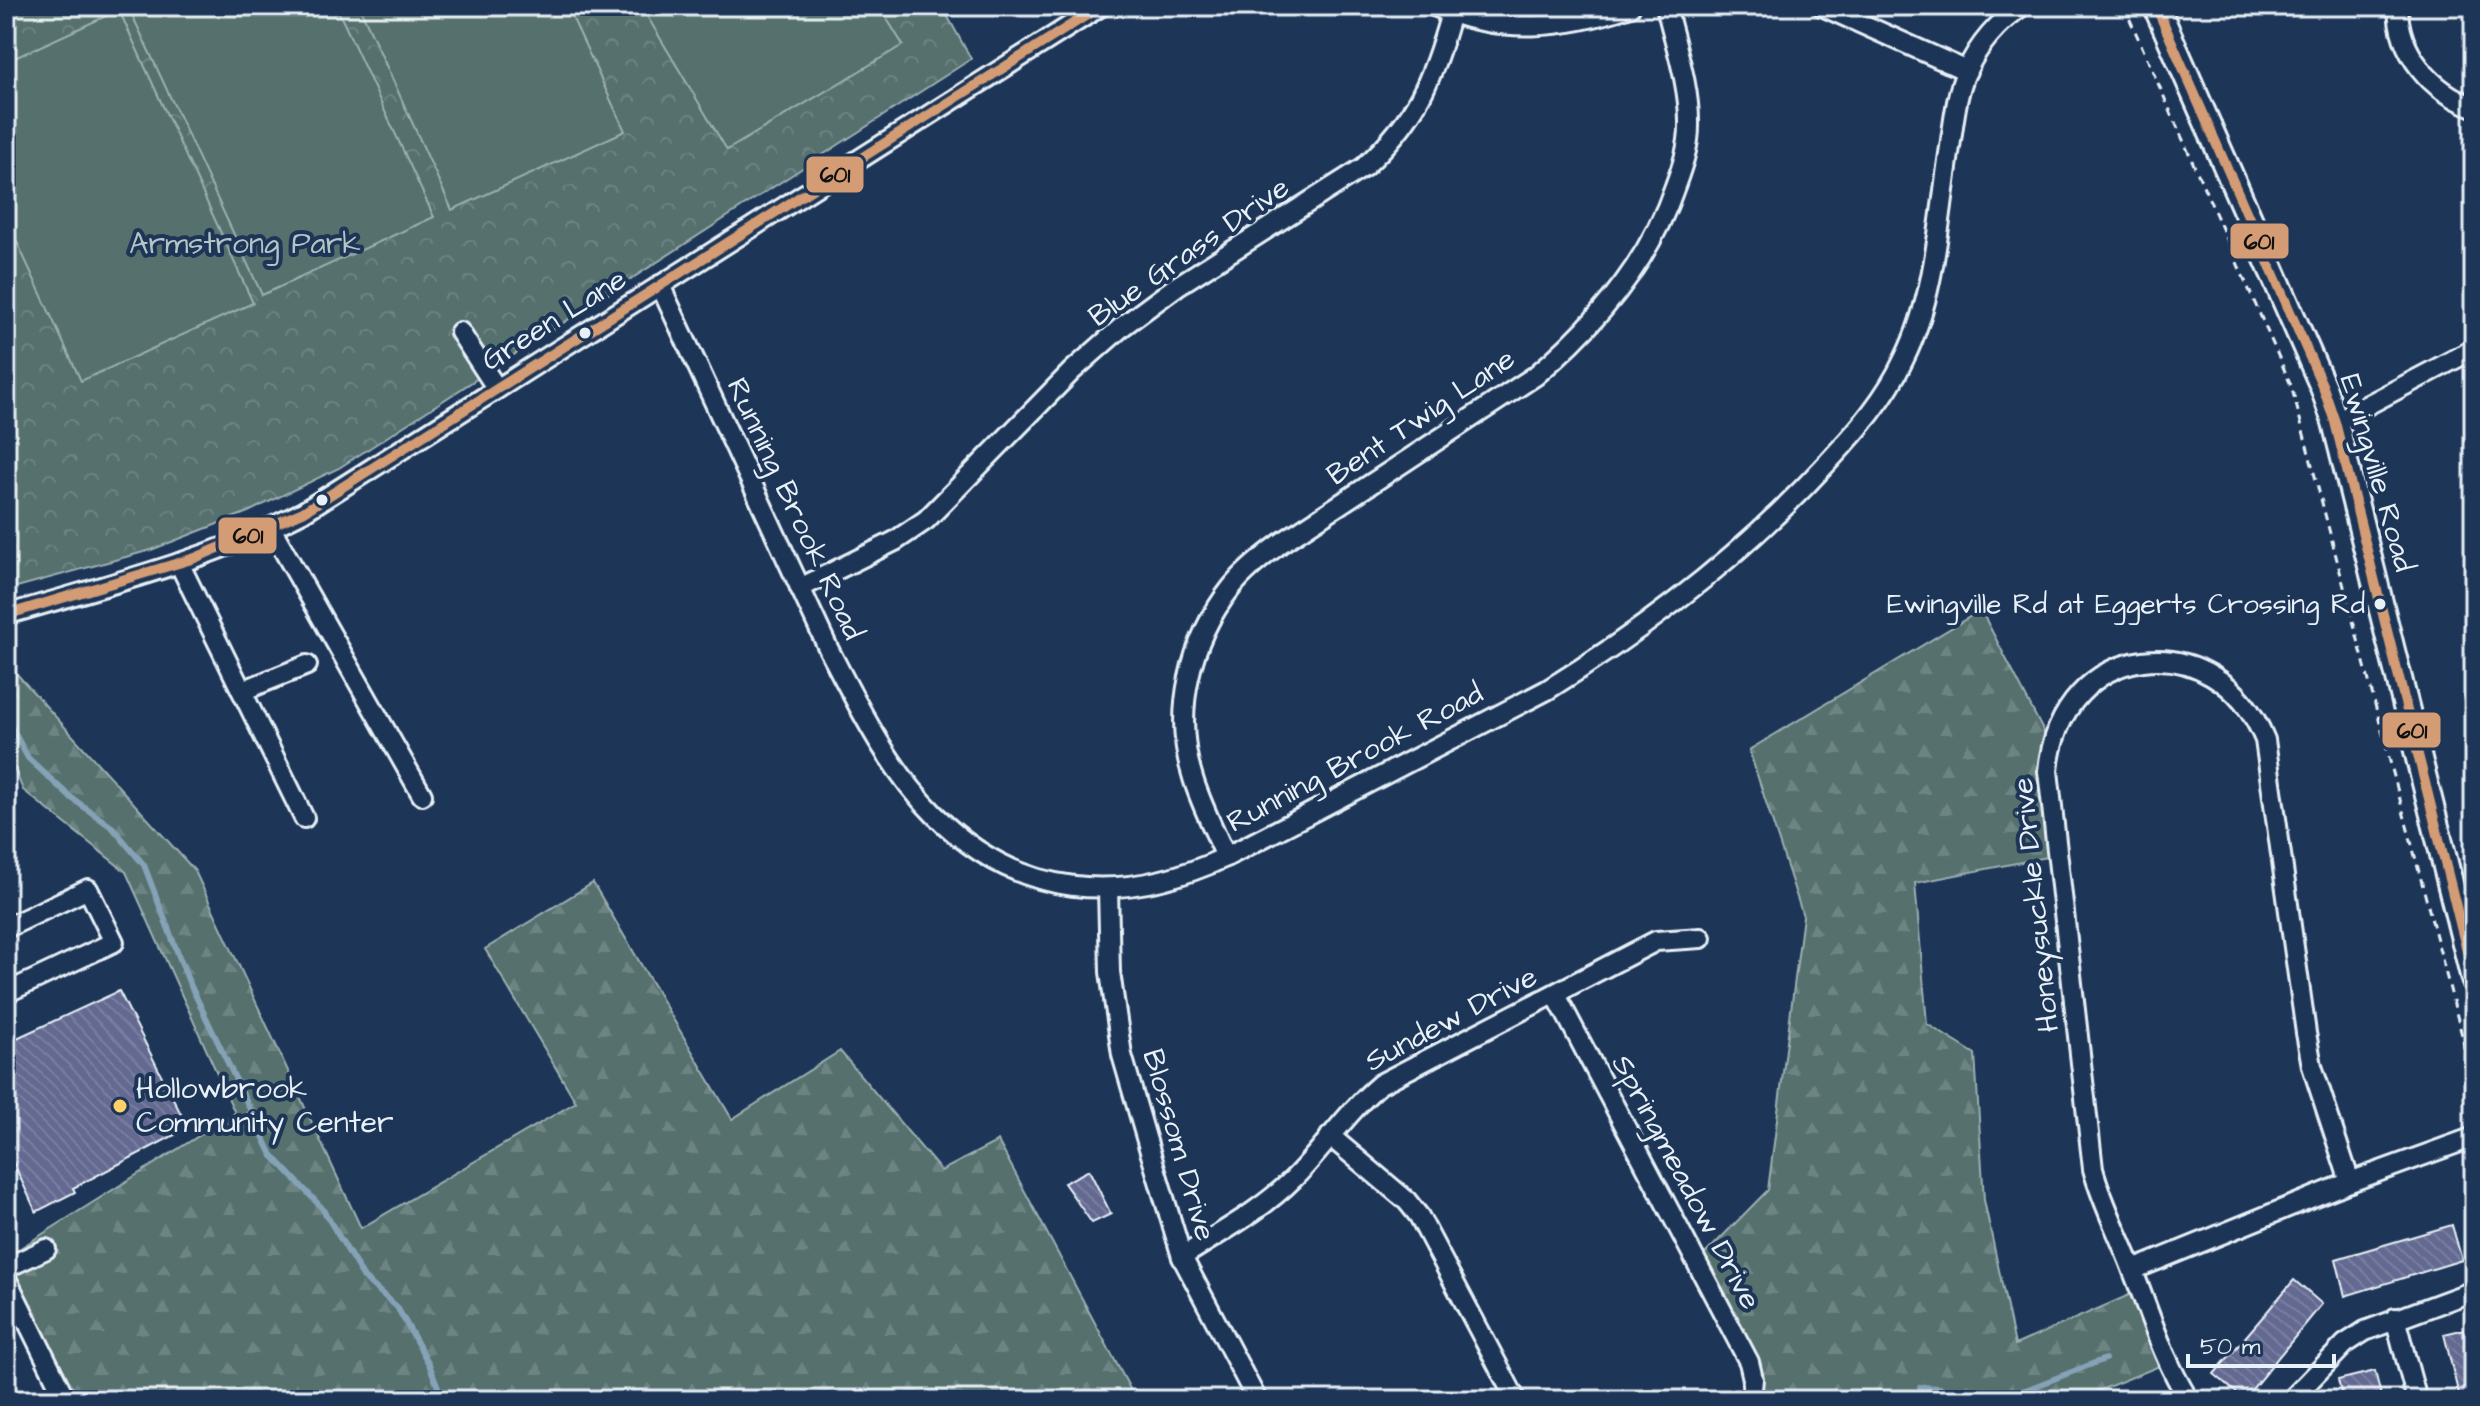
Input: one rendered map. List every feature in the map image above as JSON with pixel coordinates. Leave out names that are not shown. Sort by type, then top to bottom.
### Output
[{"type":"main road","name":"Ewingville Road","points":[[2156,6],[2323,387],[2335,422],[2474,979]]},
{"type":"street","name":"Green Lane","points":[[6,615],[179,563],[271,528],[303,512],[1101,6]]},
{"type":"street","points":[[1443,10],[1482,22],[1549,26],[1582,21],[1631,6]]},
{"type":"street","name":"Bent Twig Lane","points":[[1226,857],[1192,777],[1186,745],[1184,709],[1188,677],[1211,616],[1232,586],[1281,543],[1535,376],[1569,348],[1599,317],[1626,282],[1653,239],[1671,199],[1684,161],[1689,129],[1688,101],[1666,6]]},
{"type":"street","points":[[1822,6],[1967,71]]},
{"type":"street","name":"Running Brook Road","points":[[660,285],[854,698],[882,744],[932,813],[988,857],[1018,871],[1064,884],[1108,889],[1161,882],[1193,873],[1226,857],[1573,673],[1701,582],[1816,476],[1884,396],[1905,359],[1928,289],[1959,93],[1967,71],[1989,35],[2022,6]]},
{"type":"street","points":[[2398,6],[2402,33],[2410,54],[2424,74],[2449,95],[2474,107]]},
{"type":"street","name":"Blue Grass Drive","points":[[800,588],[895,541],[926,520],[1072,371],[1123,326],[1177,286],[1364,167],[1389,144],[1416,106],[1438,60],[1443,10]]},
{"type":"street","points":[[460,332],[497,389]]},
{"type":"street","points":[[2335,422],[2474,349]]},
{"type":"street","points":[[271,528],[422,795]]},
{"type":"street","points":[[179,563],[304,818]]},
{"type":"street","name":"Honeysuckle Drive","points":[[2189,1400],[2171,1373],[2093,1169],[2048,771],[2057,727],[2068,707],[2092,683],[2122,666],[2166,660],[2191,664],[2212,673],[2230,686],[2256,718],[2265,740],[2312,1066],[2350,1182]]},
{"type":"street","points":[[242,691],[307,665]]},
{"type":"street","points":[[6,928],[88,889],[114,942],[6,993]]},
{"type":"street","name":"Blossom Drive","points":[[1108,889],[1110,972],[1122,1055],[1182,1257],[1257,1400]]},
{"type":"street","name":"Sundew Drive","points":[[1182,1257],[1272,1198],[1294,1178],[1362,1099],[1380,1084],[1656,941],[1701,938]]},
{"type":"street","name":"Springmeadow Drive","points":[[1556,995],[1749,1362],[1753,1379],[1751,1400]]},
{"type":"street","points":[[1330,1136],[1407,1201],[1419,1216],[1516,1400]]},
{"type":"street","points":[[2133,1270],[2350,1182],[2474,1137]]},
{"type":"street","points":[[6,1268],[46,1249]]},
{"type":"street","points":[[6,1278],[14,1314],[66,1400]]},
{"type":"street","points":[[2291,1400],[2345,1344],[2365,1331],[2468,1293]]},
{"type":"street","points":[[2395,1318],[2417,1400]]},
{"type":"path","points":[[2124,6],[2291,385],[2463,1039],[2474,1124]]},
{"type":"green space","name":"Armstrong Park","points":[[6,6],[942,6],[971,59],[339,468],[248,512],[151,550],[6,590]]},
{"type":"green space","points":[[128,6],[336,6],[434,217],[262,295]]},
{"type":"green space","points":[[359,6],[567,6],[625,131],[452,210]]},
{"type":"green space","points":[[641,6],[879,6],[903,45],[727,150]]},
{"type":"green space","points":[[119,10],[253,303],[81,381],[6,218],[6,62]]},
{"type":"green space","points":[[1981,610],[2050,744],[2052,856],[1915,883],[1927,1024],[1975,1054],[1984,1200],[2015,1345],[2138,1291],[2167,1363],[2076,1400],[1764,1400],[1703,1256],[1768,1190],[1803,916],[1749,750]]},
{"type":"green space","points":[[6,662],[195,871],[361,1228],[576,1102],[485,949],[593,883],[732,1119],[840,1051],[941,1171],[998,1141],[1136,1400],[66,1400],[6,1289],[6,1257],[235,1113],[126,872],[23,790],[6,749]]},
{"type":"building","name":"Hollowbrook Community Center","points":[[119,991],[188,1128],[73,1188],[75,1192],[36,1212],[6,1147],[6,1043]]},
{"type":"building","points":[[1089,1170],[1111,1214],[1092,1223],[1064,1183]]},
{"type":"building","points":[[2452,1225],[2462,1260],[2345,1296],[2336,1259]]},
{"type":"building","points":[[2294,1280],[2322,1304],[2244,1399],[2214,1374]]},
{"type":"building","points":[[2474,1327],[2474,1400],[2460,1400],[2444,1334]]},
{"type":"building","points":[[2375,1371],[2382,1400],[2343,1400],[2338,1380]]},
{"type":"waterway","points":[[6,717],[28,758],[69,796],[113,828],[144,865],[188,980],[272,1155],[322,1208],[364,1278],[397,1307],[429,1364],[443,1400]]},
{"type":"waterway","points":[[2000,1400],[2105,1359]]},
{"type":"waterway","points":[[1920,1387],[1940,1388],[1954,1400]]},
{"type":"transit line","name":"601","points":[[6,615],[195,558],[303,512],[1101,6]]},
{"type":"transit line","name":"601","points":[[2156,6],[2323,387],[2335,422],[2474,979]]},
{"type":"place","name":"Ewingville Rd at Eggerts Crossing Rd","points":[[2380,604]]},
{"type":"place","name":"Hollowbrook Community Center","points":[[120,1106]]}]
